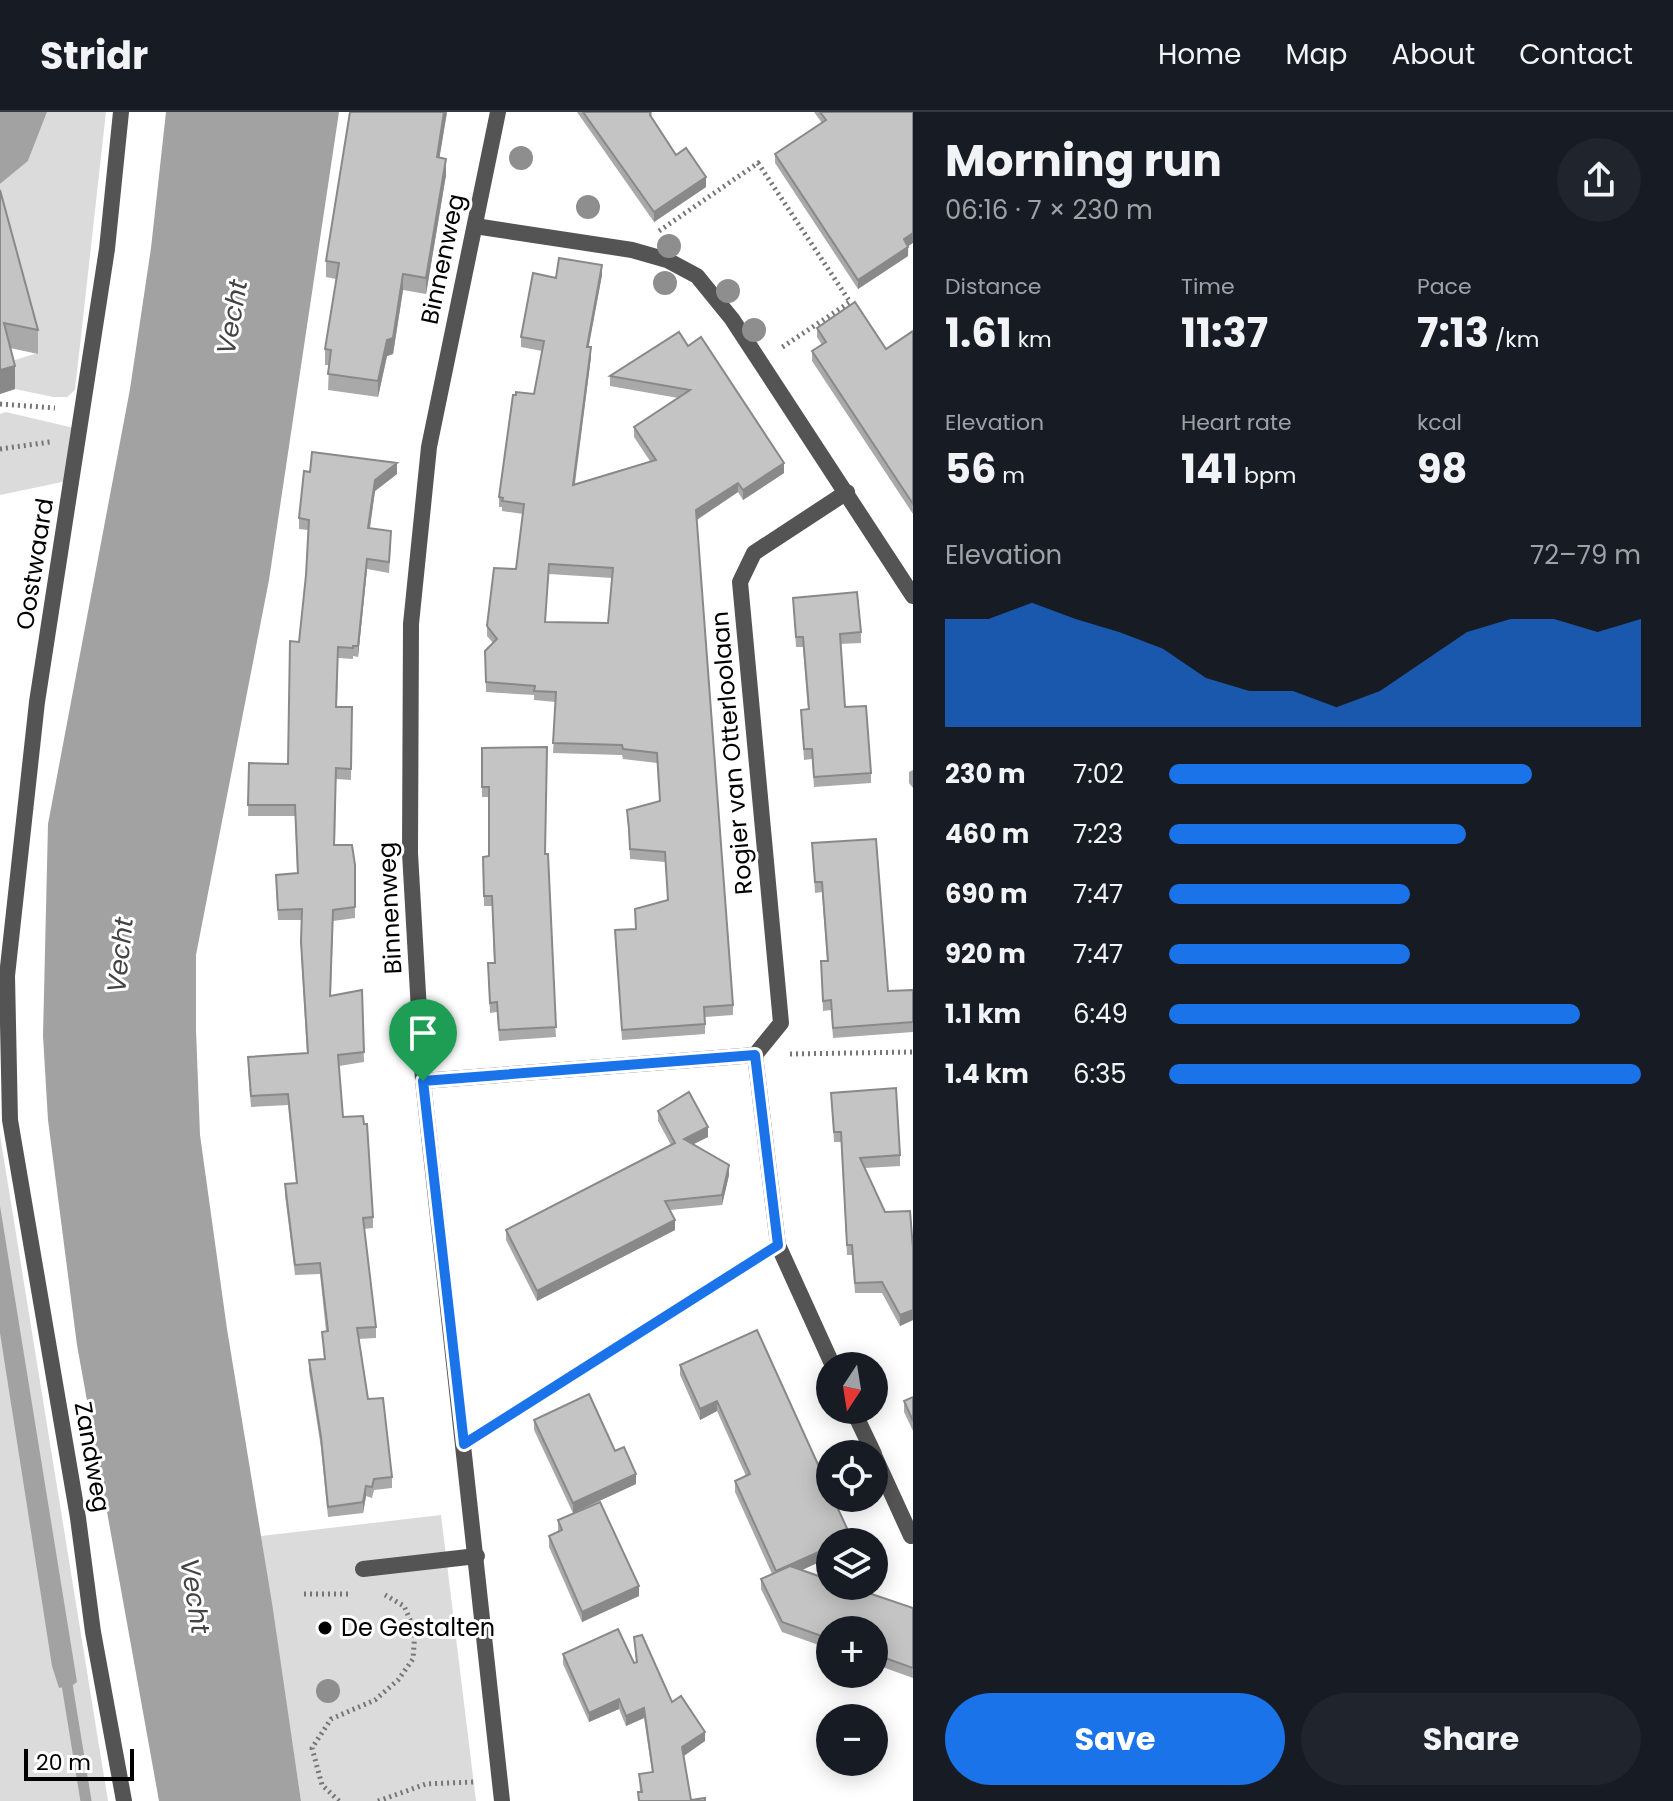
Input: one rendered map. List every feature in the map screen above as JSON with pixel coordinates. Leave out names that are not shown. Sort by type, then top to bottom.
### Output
[{"type":"street","name":"Oostwaard","points":[[10,1120],[7,976],[37,702],[84,411],[107,249],[121,112]]},
{"type":"street","name":"Binnenweg","points":[[498,112],[429,447],[411,624],[410,853],[423,1081],[502,1801]]},
{"type":"street","points":[[475,226],[632,250],[667,260],[697,276],[732,319],[913,596]]},
{"type":"street","name":"Rogier van Otterloolaan","points":[[755,1055],[781,1023],[740,582],[754,553],[847,492]]},
{"type":"street","points":[[423,1081],[755,1055],[778,1245],[827,1352]]},
{"type":"street","name":"Zandweg","points":[[10,1120],[78,1518],[93,1632],[124,1801]]},
{"type":"street","points":[[888,1483],[913,1535]]},
{"type":"street","points":[[363,1569],[477,1556]]},
{"type":"path","points":[[632,250],[758,163],[850,302],[760,361]]},
{"type":"path","points":[[0,404],[84,411]]},
{"type":"path","points":[[0,449],[54,441],[79,442]]},
{"type":"path","points":[[755,1055],[913,1052]]},
{"type":"path","points":[[464,1444],[778,1245]]},
{"type":"path","points":[[304,1594],[356,1594]]},
{"type":"path","points":[[339,1801],[322,1785],[312,1748],[331,1719],[375,1700],[398,1680],[413,1659],[415,1631],[404,1606],[389,1596],[379,1595]]},
{"type":"path","points":[[378,1801],[426,1784],[500,1781]]},
{"type":"shaded area","points":[[47,112],[106,112],[75,390],[67,397],[15,389],[8,362],[38,353],[0,213],[0,184],[28,161]]},
{"type":"shaded area","points":[[6,412],[74,428],[67,481],[0,495],[0,414]]},
{"type":"shaded area","points":[[0,1135],[108,1801],[0,1801]]},
{"type":"shaded area","points":[[441,1515],[476,1801],[301,1801],[261,1536]]},
{"type":"water","points":[[0,112],[47,112],[28,161],[0,184]]},
{"type":"water","name":"Vecht","points":[[166,112],[339,112],[269,580],[196,955],[200,1135],[301,1801],[159,1801],[77,1345],[48,1120],[43,1036],[48,824],[130,389],[151,248]]},
{"type":"water","points":[[0,1206],[77,1682],[59,1688],[52,1666],[0,1333]]},
{"type":"building","points":[[350,112],[444,112],[437,157],[446,159],[426,278],[403,274],[393,338],[387,340],[378,381],[328,374],[331,350],[325,349],[339,263],[326,261]]},
{"type":"building","points":[[583,112],[650,112],[676,155],[686,148],[706,177],[654,212]]},
{"type":"building","points":[[820,112],[913,112],[913,233],[904,239],[908,247],[858,280],[775,154],[826,120]]},
{"type":"building","points":[[0,190],[38,330],[4,323],[15,366],[0,370]]},
{"type":"building","points":[[559,258],[602,265],[587,347],[591,347],[573,485],[656,460],[634,427],[690,390],[610,376],[679,332],[688,346],[701,337],[784,463],[743,490],[738,483],[696,510],[733,1005],[704,1007],[705,1024],[622,1030],[615,930],[636,929],[635,909],[668,900],[665,852],[630,849],[627,810],[660,801],[657,753],[623,749],[622,745],[553,743],[556,692],[534,691],[535,686],[486,682],[485,651],[497,639],[487,626],[494,568],[516,569],[524,504],[502,501],[503,498],[499,497],[513,395],[516,392],[534,394],[544,341],[521,337],[533,273],[556,278]],"holes":[[[549,564],[613,568],[608,623],[545,622]]]},
{"type":"building","points":[[855,302],[886,349],[913,331],[913,504],[812,351],[826,342],[817,328]]},
{"type":"building","points":[[312,452],[397,463],[375,480],[368,528],[391,531],[389,562],[367,559],[358,646],[338,647],[336,707],[352,707],[351,769],[336,768],[334,845],[352,845],[355,907],[333,910],[330,996],[362,990],[364,1052],[338,1055],[343,1117],[363,1116],[364,1124],[367,1124],[373,1217],[363,1218],[376,1327],[357,1328],[368,1399],[383,1398],[392,1477],[374,1479],[372,1487],[366,1486],[363,1502],[328,1507],[309,1360],[325,1359],[322,1332],[328,1331],[320,1263],[295,1265],[285,1184],[297,1183],[288,1094],[251,1096],[248,1057],[308,1053],[302,909],[278,910],[276,875],[298,873],[295,805],[248,805],[249,763],[288,764],[290,641],[299,642],[309,520],[299,518],[304,471],[310,472]]},
{"type":"building","points":[[857,592],[861,632],[840,634],[845,707],[866,706],[871,773],[814,777],[812,749],[804,749],[801,710],[809,709],[803,637],[796,637],[793,598]]},
{"type":"building","points":[[547,747],[545,854],[548,854],[556,1027],[499,1030],[497,1002],[490,1003],[488,963],[495,963],[492,896],[484,896],[483,857],[489,856],[489,787],[482,787],[482,748]]},
{"type":"building","points":[[876,839],[888,991],[913,990],[913,1022],[833,1028],[831,1000],[823,1001],[821,961],[828,961],[822,882],[815,882],[812,843]]},
{"type":"building","points":[[896,1088],[900,1155],[860,1158],[885,1212],[910,1211],[913,1310],[900,1315],[882,1282],[855,1283],[852,1245],[847,1245],[841,1132],[834,1132],[831,1093]]},
{"type":"building","points":[[689,1092],[708,1127],[684,1139],[729,1165],[722,1195],[665,1201],[675,1220],[537,1291],[506,1230],[675,1143],[658,1111]]},
{"type":"building","points":[[757,1330],[816,1460],[816,1512],[839,1512],[847,1528],[816,1528],[816,1553],[776,1571],[735,1481],[750,1474],[717,1401],[700,1409],[680,1365]]},
{"type":"building","points":[[589,1394],[615,1451],[624,1447],[636,1474],[573,1503],[534,1420]]},
{"type":"building","points":[[913,1397],[913,1421],[904,1401]]},
{"type":"building","points":[[600,1502],[639,1586],[582,1612],[549,1536],[562,1530],[558,1520]]},
{"type":"building","points":[[790,1566],[816,1575],[816,1600],[888,1600],[913,1608],[913,1668],[888,1659],[888,1616],[816,1616],[816,1634],[782,1622],[761,1579]]},
{"type":"building","points":[[618,1629],[634,1663],[637,1662],[634,1637],[642,1635],[672,1702],[681,1696],[705,1732],[682,1747],[691,1800],[705,1798],[705,1801],[639,1801],[638,1792],[642,1792],[639,1774],[653,1772],[644,1708],[626,1716],[619,1699],[589,1713],[563,1654]]},
{"type":"waterway","points":[[65,1672],[86,1801]]},
{"type":"place","name":"De Gestalten","points":[[325,1628]]},
{"type":"route","points":[[755,1055],[778,1245],[464,1444],[423,1081],[755,1055]]}]
